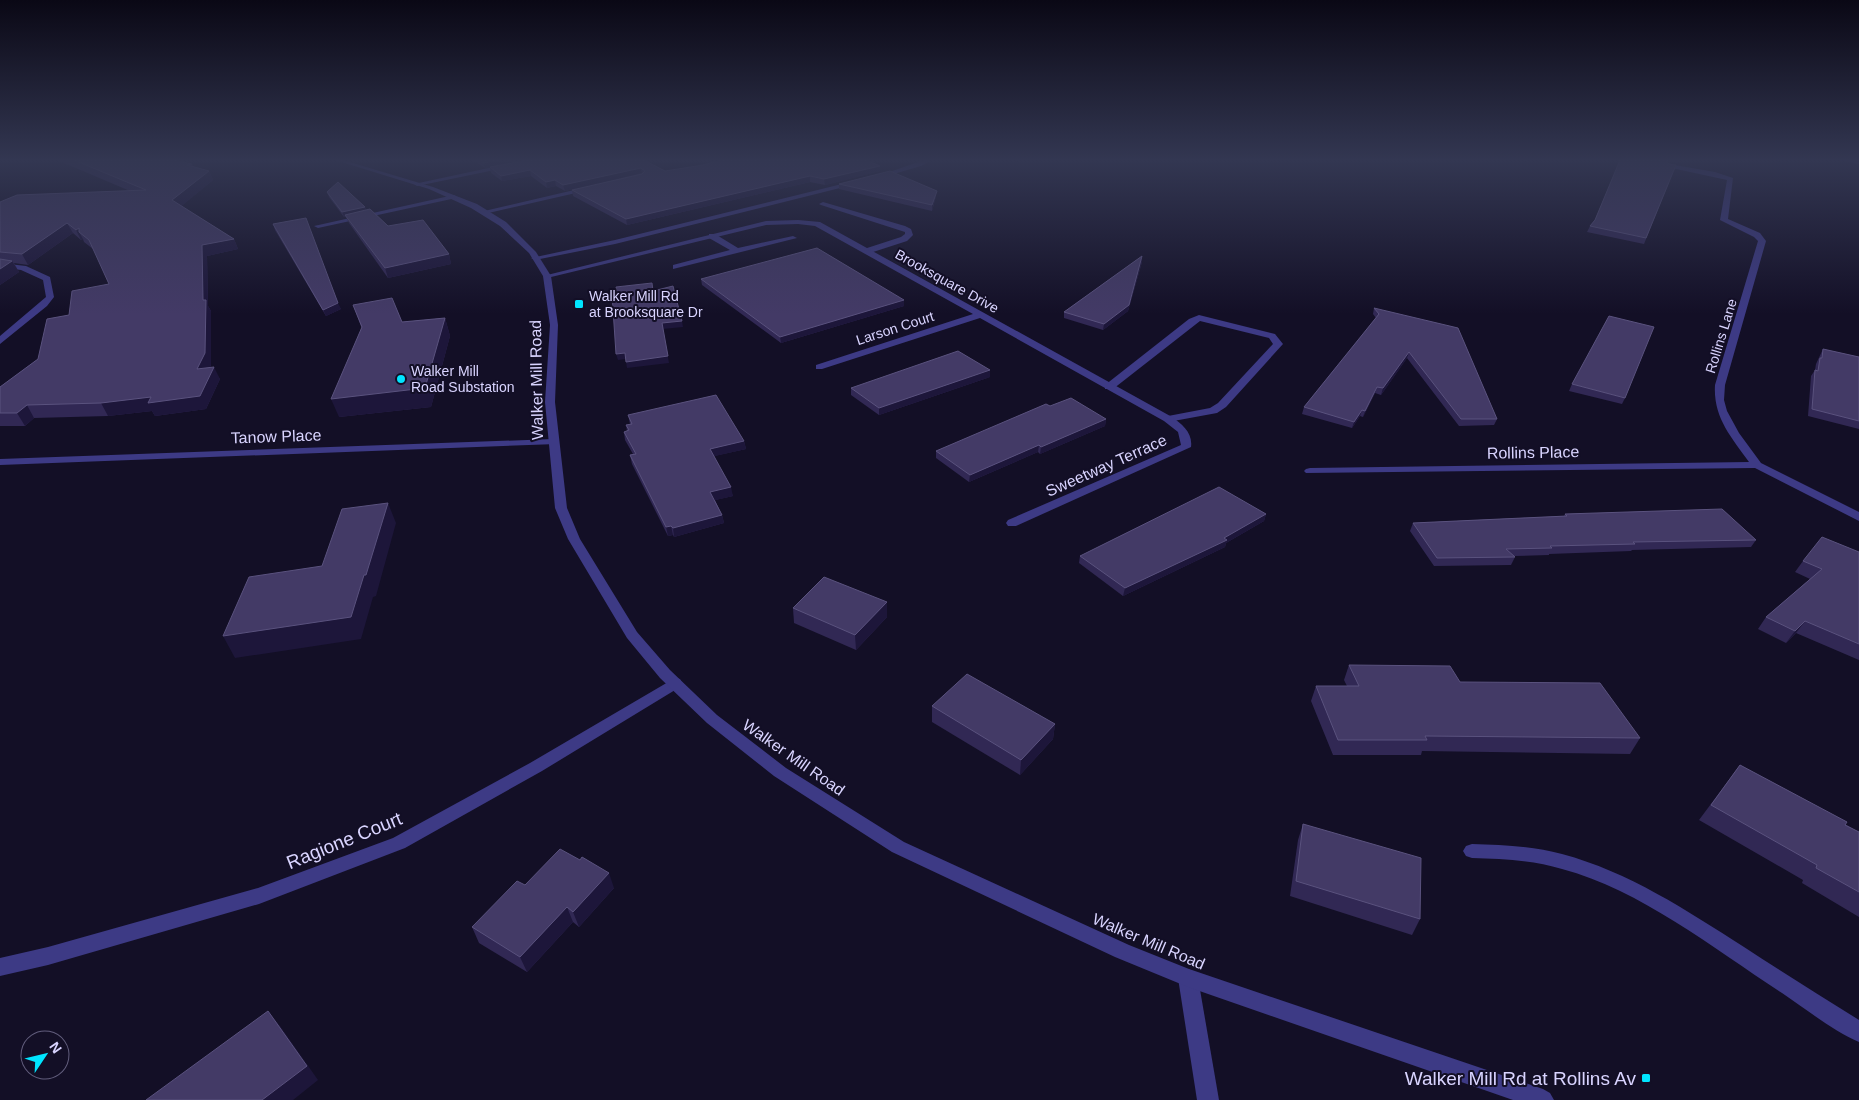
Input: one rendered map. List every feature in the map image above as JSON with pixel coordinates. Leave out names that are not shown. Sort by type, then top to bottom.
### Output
[{"type":"street","points":[[318,226],[387,211]]},
{"type":"street","points":[[536,258],[615,242],[742,211]]},
{"type":"street","points":[[847,211],[902,228],[908,232],[909,235],[904,239],[867,251]]},
{"type":"street","name":"Rollins Lane","points":[[1725,211],[1724,220],[1757,235],[1762,241],[1720,385],[1718,400],[1722,412],[1734,434],[1757,465],[1859,517]]},
{"type":"street","name":"Walker Mill Road","points":[[484,212],[519,238],[536,258],[547,276],[554,325],[550,402],[553,442],[561,508],[574,539],[601,587],[632,635],[674,683],[712,719],[780,772],[898,846],[1122,951],[1188,978],[1544,1100]]},
{"type":"street","name":"Brooksquare Drive","points":[[547,276],[766,223],[798,222],[825,228],[1171,421]]},
{"type":"street","points":[[712,236],[737,252]]},
{"type":"street","points":[[676,267],[792,238]]},
{"type":"street","points":[[0,265],[23,268],[47,279],[50,297],[0,341]]},
{"type":"street","name":"Larson Court","points":[[819,367],[980,315]]},
{"type":"street","points":[[1109,387],[1199,318],[1272,336],[1278,344],[1222,405],[1214,411],[1171,421]]},
{"type":"street","name":"Sweetway Terrace","points":[[1012,523],[1186,447],[1185,435],[1171,421]]},
{"type":"street","name":"Tanow Place","points":[[0,462],[553,442]]},
{"type":"street","name":"Rollins Place","points":[[1310,471],[1757,465]]},
{"type":"street","name":"Ragione Court","points":[[0,967],[48,956],[259,896],[399,843],[536,767],[674,683]]},
{"type":"street","points":[[1472,850],[1524,854],[1562,861],[1594,871],[1636,891],[1689,922],[1859,1032]]},
{"type":"street","points":[[1188,978],[1208,1100]]},
{"type":"building","points":[[0,211],[190,211],[234,239],[202,245],[203,300],[206,300],[205,353],[197,369],[214,367],[200,396],[148,403],[151,397],[101,403],[27,405],[17,413],[0,413],[0,387],[38,359],[47,319],[69,315],[72,291],[109,284],[89,240],[79,232],[79,228],[76,230],[67,223],[22,254],[0,252]]},
{"type":"building","points":[[360,211],[372,211],[388,226],[423,220],[449,254],[385,268],[345,215]]},
{"type":"building","points":[[612,211],[659,211],[626,219]]},
{"type":"building","points":[[1599,211],[1657,211],[1646,238],[1590,226]]},
{"type":"building","points":[[306,218],[338,303],[323,310],[273,224]]},
{"type":"building","points":[[817,248],[904,300],[780,337],[701,279]]},
{"type":"building","points":[[1142,256],[1129,305],[1104,324],[1064,312]]},
{"type":"building","points":[[0,259],[12,261],[0,269]]},
{"type":"building","points":[[652,283],[653,291],[673,286],[682,321],[662,323],[668,356],[626,362],[625,353],[616,354],[612,294],[617,293],[616,287]]},
{"type":"building","points":[[392,298],[402,322],[445,318],[425,388],[331,399],[362,327],[353,305]]},
{"type":"building","points":[[1374,308],[1458,328],[1497,419],[1461,419],[1409,352],[1383,388],[1377,387],[1365,411],[1362,410],[1354,422],[1304,407],[1379,314]]},
{"type":"building","points":[[1609,316],[1654,327],[1625,398],[1572,384]]},
{"type":"building","points":[[1823,349],[1859,357],[1859,421],[1812,409],[1815,370],[1818,371]]},
{"type":"building","points":[[958,351],[990,370],[879,408],[851,388]]},
{"type":"building","points":[[716,395],[744,441],[710,449],[731,487],[710,492],[722,515],[673,528],[671,526],[666,527],[630,455],[636,454],[624,432],[629,430],[626,425],[632,424],[628,415]]},
{"type":"building","points":[[1071,398],[1106,419],[970,475],[936,451],[1046,404],[1050,406]]},
{"type":"building","points":[[1219,487],[1266,514],[1224,538],[1227,540],[1125,588],[1080,556]]},
{"type":"building","points":[[388,503],[351,617],[223,636],[249,577],[322,566],[342,509]]},
{"type":"building","points":[[1722,509],[1756,540],[1633,542],[1635,544],[1550,546],[1552,548],[1506,549],[1515,557],[1437,558],[1413,523],[1567,516],[1565,514]]},
{"type":"building","points":[[1822,537],[1859,552],[1859,644],[1805,621],[1795,631],[1766,617],[1822,569],[1803,561]]},
{"type":"building","points":[[824,577],[887,602],[855,635],[793,608]]},
{"type":"building","points":[[1349,665],[1450,666],[1460,682],[1600,683],[1640,738],[1425,736],[1427,740],[1338,740],[1316,686],[1359,686]]},
{"type":"building","points":[[967,674],[1055,724],[1021,760],[932,706]]},
{"type":"building","points":[[1740,765],[1847,822],[1845,825],[1859,832],[1859,892],[1816,868],[1817,865],[1711,805]]},
{"type":"building","points":[[1303,824],[1421,858],[1420,919],[1296,881]]},
{"type":"building","points":[[560,849],[580,860],[582,857],[609,873],[573,912],[567,907],[520,957],[472,927],[517,881],[525,885]]},
{"type":"building","points":[[268,1011],[307,1066],[262,1100],[146,1100]]},
{"type":"place","name":"Walker Mill Rd at Brooksquare Dr","points":[[579,304]]},
{"type":"place","name":"Walker Mill Road Substation","points":[[401,379]]},
{"type":"place","name":"Walker Mill Rd at Rollins Av","points":[[1646,1078]]}]
